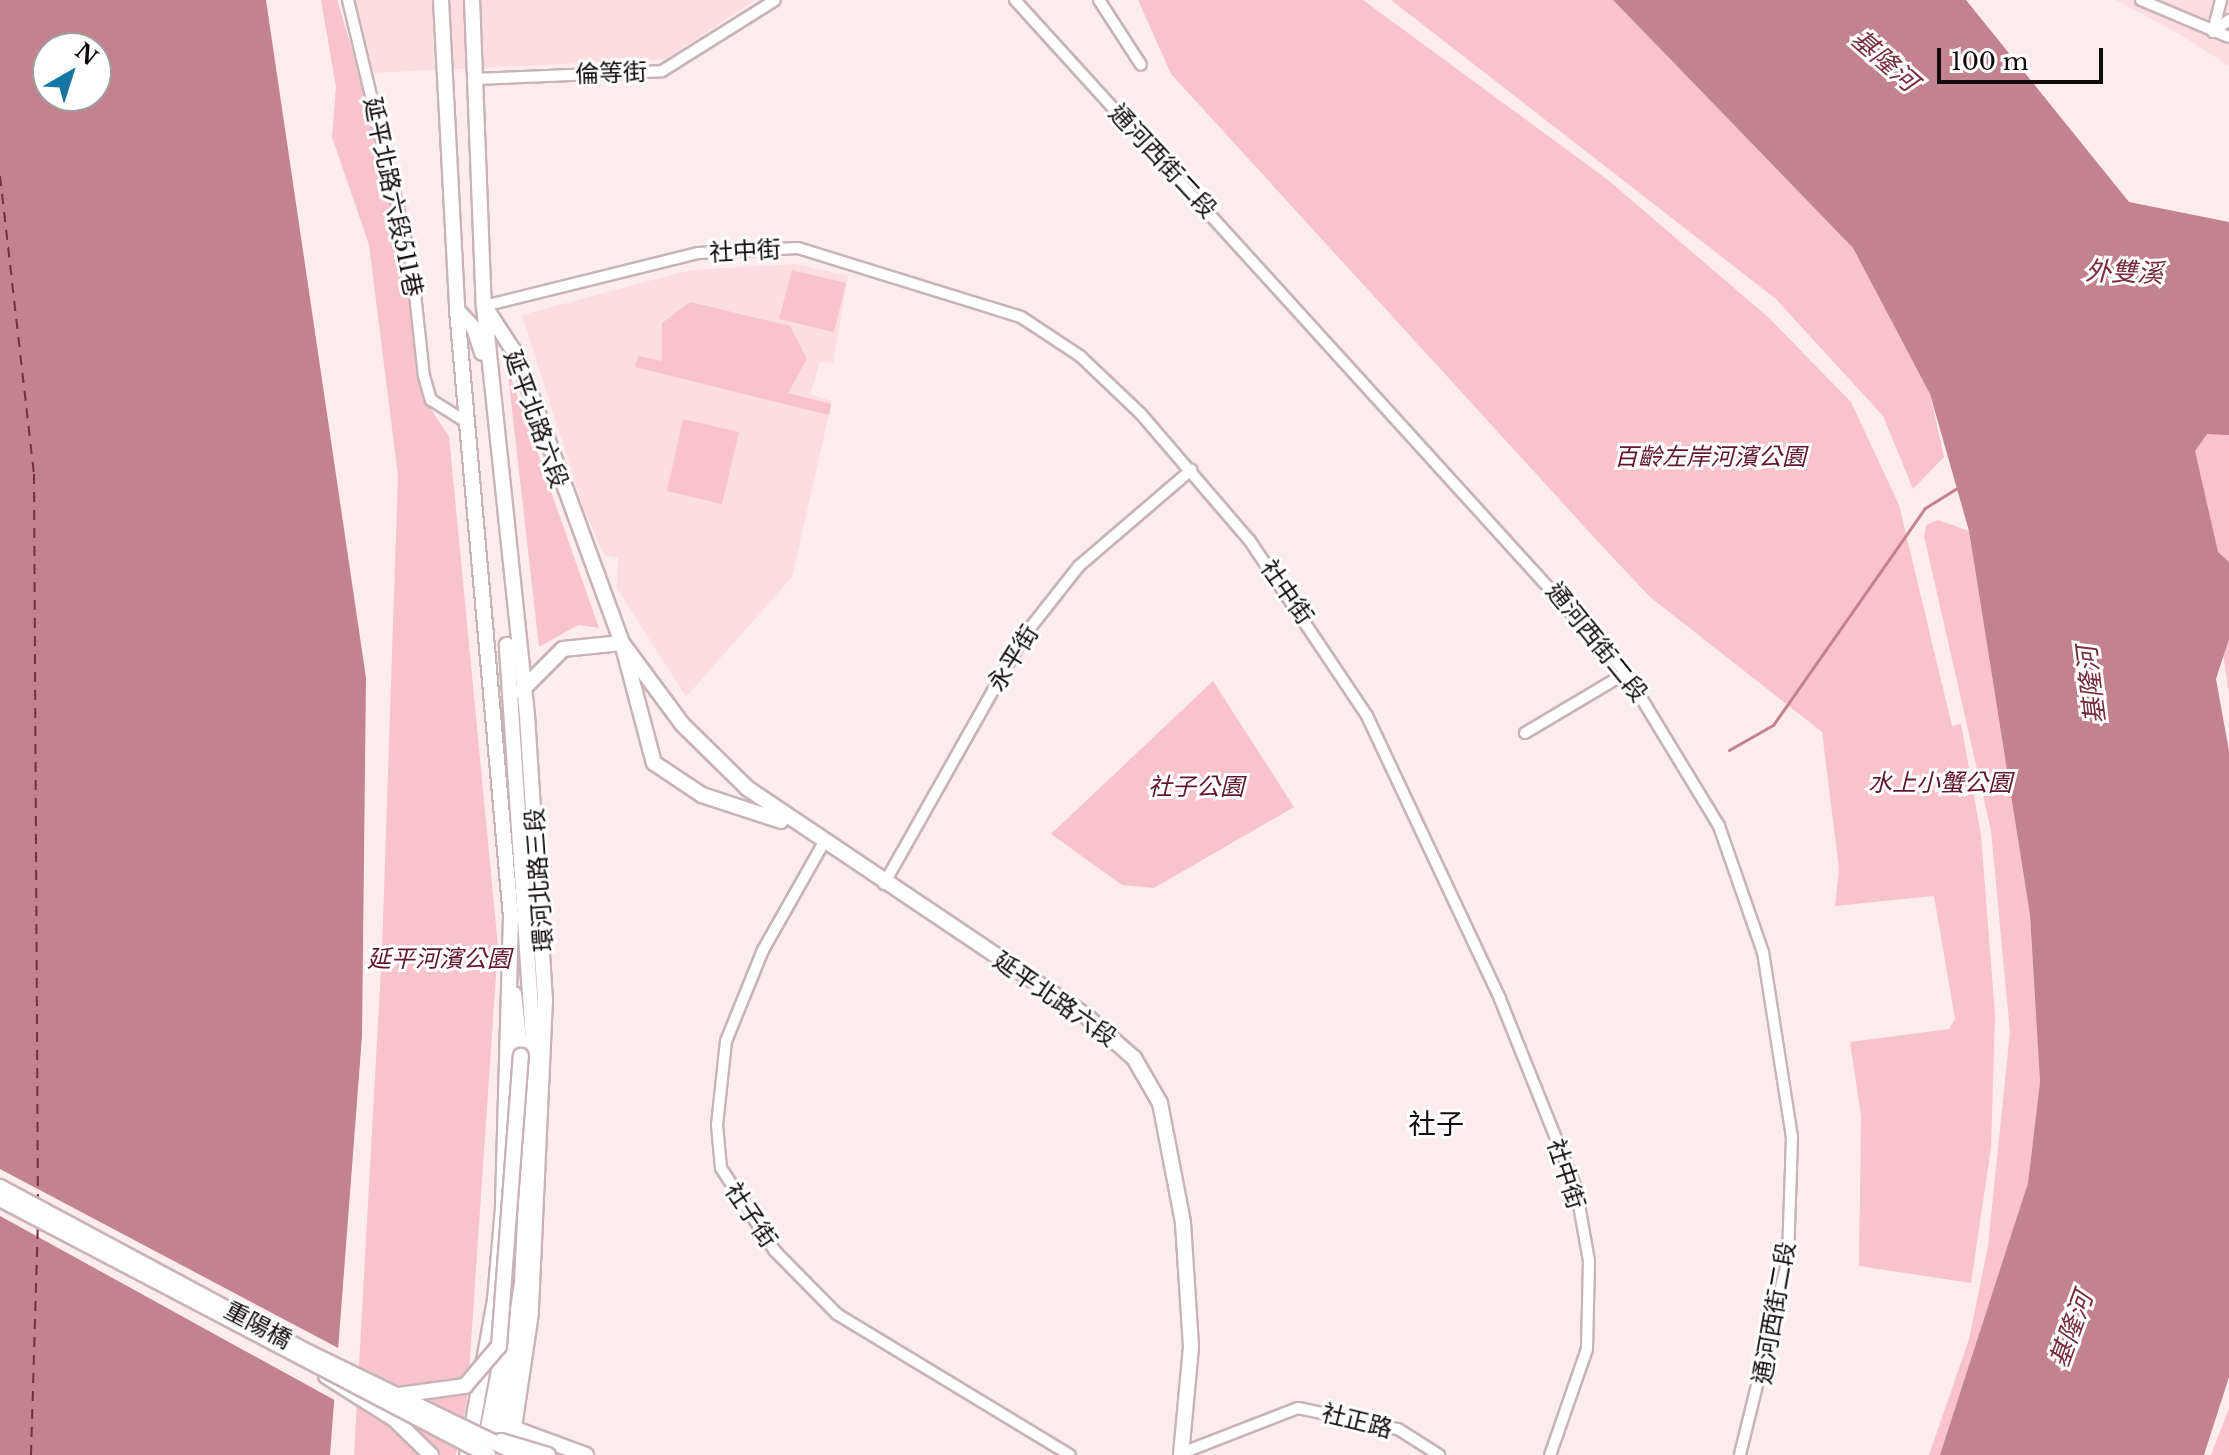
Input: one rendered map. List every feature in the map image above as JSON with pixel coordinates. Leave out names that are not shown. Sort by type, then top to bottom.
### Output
[{"type":"main road","points":[[441,0],[457,310],[481,344],[533,1040],[522,1284],[497,1455]]},
{"type":"main road","points":[[457,310],[484,306],[472,0]]},
{"type":"main road","name":"環河北路三段","points":[[484,306],[540,887],[545,1085],[531,1313],[510,1455]]},
{"type":"main road","name":"延平北路六段","points":[[484,306],[517,356],[622,643],[654,763],[702,795],[794,825]]},
{"type":"main road","name":"環河北路三段","points":[[457,310],[508,867],[511,982],[503,1208],[479,1451]]},
{"type":"main road","points":[[521,691],[563,649],[622,643]]},
{"type":"main road","name":"延平北路六段","points":[[622,643],[686,728],[794,825],[1091,1020],[1151,1082],[1183,1223],[1191,1347],[1182,1454]]},
{"type":"main road","points":[[388,1393],[418,1397],[465,1386],[499,1346],[521,1056],[511,982]]},
{"type":"main road","name":"重陽橋","points":[[0,1187],[388,1393],[479,1451]]},
{"type":"main road","name":"重陽橋","points":[[0,1199],[306,1363],[479,1451],[520,1455]]},
{"type":"main road","points":[[306,1363],[394,1419],[431,1455]]},
{"type":"main road","points":[[497,1455],[513,1428],[586,1455]]},
{"type":"main road","points":[[479,1451],[548,1455]]},
{"type":"street","name":"延平北路六段511巷","points":[[348,0],[412,266],[424,376],[431,400],[468,423]]},
{"type":"street","name":"倫等街","points":[[474,79],[662,71],[775,0]]},
{"type":"street","name":"通河西街二段","points":[[1015,0],[1626,673],[1719,826],[1763,952],[1782,1046],[1792,1137],[1788,1259],[1740,1455]]},
{"type":"street","points":[[1099,0],[1141,65]]},
{"type":"street","points":[[2141,0],[2229,37]]},
{"type":"street","points":[[2213,32],[2221,0]]},
{"type":"street","points":[[2213,32],[2229,20]]},
{"type":"street","name":"社中街","points":[[484,306],[698,253],[798,248],[1021,317],[1080,356],[1191,470],[1259,553],[1367,716],[1500,999],[1576,1188],[1589,1261],[1587,1349],[1550,1455]]},
{"type":"street","name":"永平街","points":[[884,884],[1023,637],[1079,566],[1191,470]]},
{"type":"street","points":[[1525,733],[1626,673]]},
{"type":"street","name":"社子街","points":[[823,844],[763,950],[726,1041],[717,1125],[721,1168],[775,1251],[837,1314],[1070,1455]]},
{"type":"street","name":"社正路","points":[[1182,1454],[1298,1408],[1398,1429],[1439,1455]]},
{"type":"shaded area","points":[[354,0],[755,0],[666,59],[372,73]]},
{"type":"shaded area","points":[[2116,0],[2229,0],[2229,66],[2179,34]]},
{"type":"shaded area","points":[[795,264],[848,276],[833,363],[820,362],[810,394],[832,401],[792,577],[686,697],[617,588],[618,558],[604,555],[584,510],[522,315],[690,270]]},
{"type":"green space","name":"延平河濱公園","points":[[321,0],[337,0],[406,228],[428,405],[449,436],[498,946],[467,1401],[456,1455],[354,1455],[382,950],[398,476],[369,245],[332,137],[336,87]]},
{"type":"green space","name":"百齡左岸河濱公園","points":[[1138,0],[1363,0],[1608,180],[1768,317],[1851,402],[1899,505],[1952,726],[1961,724],[1981,835],[1995,1015],[1991,1148],[1971,1283],[1859,1266],[1861,1116],[1850,1042],[1949,1029],[1955,1019],[1934,896],[1835,906],[1839,869],[1822,732],[1650,597],[1602,546],[1171,74]]},
{"type":"green space","points":[[1391,0],[1613,0],[1853,248],[1930,394],[1944,457],[1913,489],[1883,416],[1776,299]]},
{"type":"green space","points":[[792,270],[846,283],[834,332],[779,319]]},
{"type":"green space","points":[[690,302],[790,326],[807,359],[788,393],[831,404],[829,415],[635,367],[638,356],[662,361],[662,323]]},
{"type":"green space","points":[[507,366],[599,628],[578,625],[539,647]]},
{"type":"green space","points":[[683,419],[739,432],[722,504],[667,491]]},
{"type":"green space","points":[[2214,431],[2229,432],[2229,694],[2191,437]]},
{"type":"green space","points":[[1938,520],[1969,531],[2030,915],[2040,1082],[2028,1183],[1957,1412],[1940,1455],[1929,1455],[1969,1339],[1988,1246],[2010,1032],[1991,831],[1924,536],[1926,525]]},
{"type":"green space","name":"社子公園","points":[[1213,681],[1294,807],[1154,888],[1122,885],[1051,834]]},
{"type":"green space","points":[[2229,1408],[2229,1455],[2211,1455]]},
{"type":"water","points":[[0,0],[266,0],[366,678],[362,1036],[330,1455],[0,1455]]},
{"type":"water","points":[[1613,0],[1966,0],[2129,202],[2229,222],[2229,435],[2207,434],[2195,451],[2218,552],[2229,562],[2229,639],[2216,679],[2229,751],[2229,1377],[2204,1455],[1940,1455],[2028,1183],[2040,1082],[2030,915],[1969,531],[1930,394],[1853,248]]},
{"type":"pier","points":[[0,1169],[342,1350],[338,1402],[0,1216]]},
{"type":"waterway","points":[[1729,750],[1773,725],[1925,508],[1956,489]]},
{"type":"ferry route","points":[[0,176],[34,474],[38,1202]]},
{"type":"ferry route","points":[[31,1455],[38,1224]]},
{"type":"district","name":"社子","points":[[1436,1125]]},
{"type":"water label","name":"基隆河","points":[[1884,61]]},
{"type":"water label","name":"外雙溪","points":[[2124,273]]},
{"type":"water label","name":"基隆河","points":[[2092,685]]},
{"type":"water label","name":"基隆河","points":[[2072,1330]]},
{"type":"park label","name":"水上小蟹公園","points":[[1940,783]]}]
